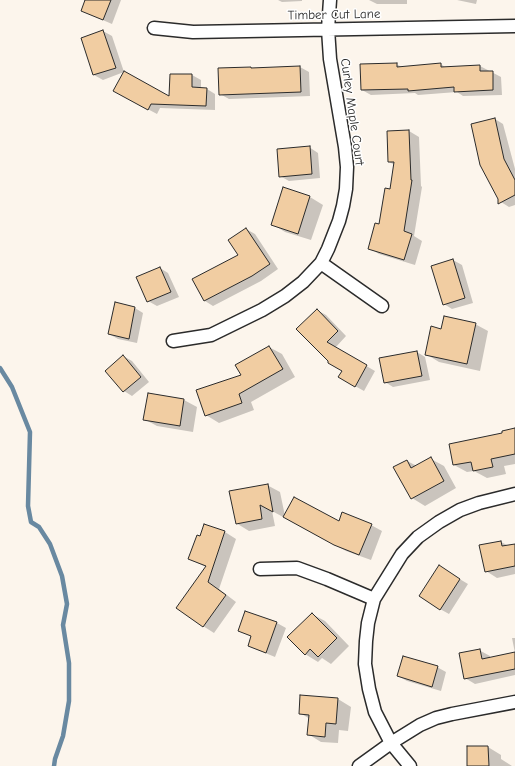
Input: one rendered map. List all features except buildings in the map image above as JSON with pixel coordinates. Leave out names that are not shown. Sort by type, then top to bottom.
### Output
[{"type":"street","name":"Curley Maple Court","points":[[173,341],[211,336],[237,324],[285,296],[321,263],[328,249],[339,221],[346,189],[347,167],[345,147],[332,80],[328,29],[330,0]]},
{"type":"street","name":"Timber Cut Lane","points":[[154,28],[193,32],[515,26]]},
{"type":"street","points":[[321,263],[382,306]]},
{"type":"street","points":[[410,766],[391,743],[375,712],[369,689],[365,664],[366,641],[368,623],[374,600],[402,554],[418,537],[439,522],[460,510],[479,503],[515,494]]},
{"type":"street","points":[[260,569],[297,568],[327,579],[374,600]]},
{"type":"street","points":[[359,766],[391,743],[420,725],[436,718],[515,702]]},
{"type":"waterway","points":[[0,368],[12,387],[30,432],[28,506],[31,522],[39,527],[50,544],[62,576],[67,604],[63,625],[69,663],[69,701],[63,736],[54,766]]}]
